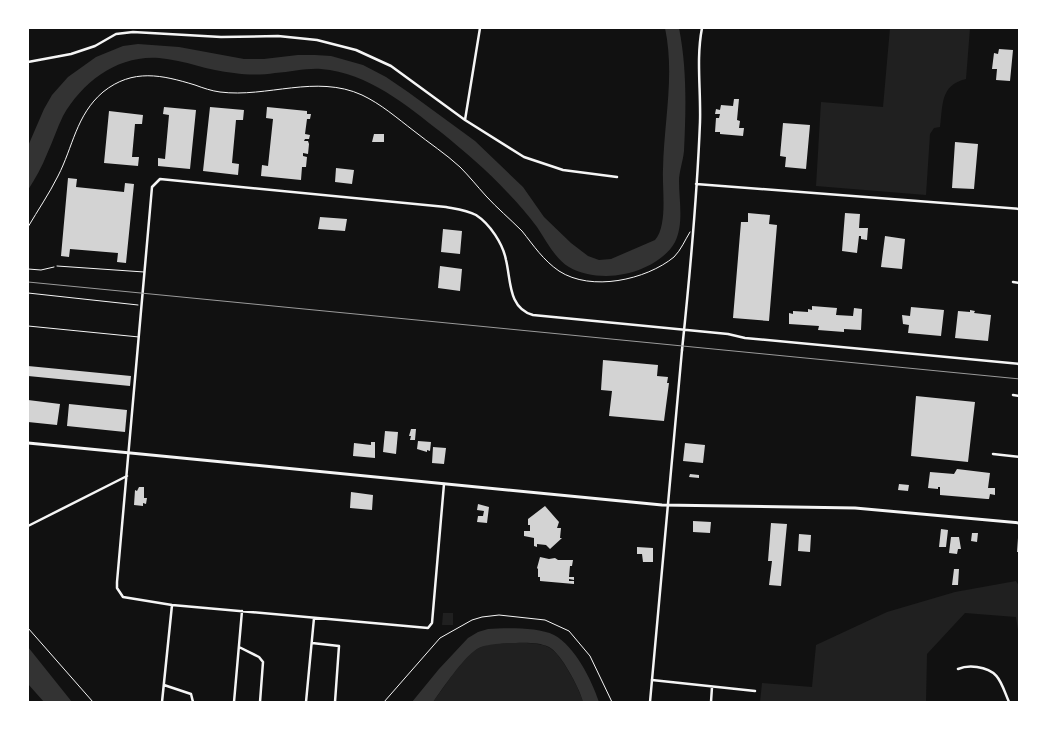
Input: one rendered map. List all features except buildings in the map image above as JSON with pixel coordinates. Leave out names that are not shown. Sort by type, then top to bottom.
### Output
[{"type":"main road","points":[[28,443],[668,505],[848,507],[1020,523]]},
{"type":"street","points":[[466,120],[480,28]]},
{"type":"street","points":[[650,702],[696,184],[700,85],[697,60],[702,28]]},
{"type":"street","points":[[28,62],[71,54],[95,46],[116,34],[133,32],[221,38],[278,36],[311,39],[344,46],[376,58],[407,77],[466,120],[515,152],[545,166],[617,176]]},
{"type":"street","points":[[444,483],[431,626],[425,628],[172,605],[128,599],[120,594],[117,582],[152,187],[160,178],[446,207],[469,212],[483,220],[493,233],[504,252],[514,298],[520,308],[533,315],[728,334],[745,338],[1020,364]]},
{"type":"street","points":[[696,184],[1020,209]]},
{"type":"street","points":[[1013,282],[1020,283]]},
{"type":"street","points":[[1014,395],[1020,396]]},
{"type":"street","points":[[993,454],[1020,457]]},
{"type":"street","points":[[28,526],[127,476]]},
{"type":"street","points":[[162,702],[172,605]]},
{"type":"street","points":[[234,702],[242,611]]},
{"type":"street","points":[[306,702],[314,618]]},
{"type":"street","points":[[312,643],[339,646],[335,702]]},
{"type":"street","points":[[239,647],[259,657],[263,662],[260,702]]},
{"type":"street","points":[[958,669],[968,666],[990,670],[997,677],[1009,702]]},
{"type":"street","points":[[652,680],[755,691]]},
{"type":"street","points":[[164,685],[186,691],[192,696],[193,702]]},
{"type":"street","points":[[711,702],[712,686]]},
{"type":"lane","points":[[58,266],[145,272]]},
{"type":"lane","points":[[28,326],[139,337]]},
{"type":"path","points":[[28,227],[59,175],[82,116],[103,92],[116,84],[130,78],[149,75],[174,78],[218,92],[253,94],[321,85],[345,89],[361,95],[384,108],[458,166],[522,232],[532,247],[559,271],[573,278],[595,282],[610,282],[645,274],[676,255],[690,232]]},
{"type":"path","points":[[28,269],[50,269],[58,266]]},
{"type":"path","points":[[28,294],[142,305]]},
{"type":"path","points":[[384,702],[440,638],[472,620],[499,615],[545,620],[569,631],[590,656],[612,702]]},
{"type":"path","points":[[28,628],[93,702]]},
{"type":"shaded area","points":[[665,28],[679,28],[685,74],[685,136],[679,178],[679,228],[675,242],[666,254],[646,267],[631,272],[610,276],[596,275],[575,270],[564,264],[511,196],[484,169],[442,133],[401,102],[371,84],[339,72],[321,69],[244,74],[224,72],[159,58],[144,58],[116,66],[91,81],[71,103],[63,116],[43,164],[28,190],[28,146],[44,109],[52,95],[68,77],[96,57],[123,46],[138,44],[179,47],[244,59],[298,55],[331,56],[363,65],[386,77],[408,92],[475,141],[523,187],[544,217],[571,243],[588,256],[599,260],[611,259],[655,240],[662,225],[664,151],[669,81],[668,46]]},
{"type":"shaded area","points":[[890,28],[970,28],[966,79],[951,86],[947,91],[944,97],[940,127],[934,128],[930,134],[926,195],[816,186],[821,102],[883,107]]},
{"type":"shaded area","points":[[1016,581],[1019,586],[1019,636],[1016,617],[965,613],[927,654],[926,702],[760,702],[762,683],[812,687],[816,645],[887,612],[955,592]]},
{"type":"shaded area","points":[[443,613],[453,613],[453,625],[442,625]]},
{"type":"shaded area","points":[[488,629],[531,629],[547,632],[562,640],[576,655],[582,665],[599,702],[583,702],[569,672],[559,656],[549,647],[534,643],[507,643],[492,644],[477,649],[460,666],[433,702],[412,702],[468,638]]},
{"type":"shaded area","points":[[499,643],[543,645],[555,652],[570,673],[583,702],[433,702],[461,664],[479,648]]},
{"type":"shaded area","points":[[28,647],[72,702],[44,702],[28,684]]},
{"type":"railway","points":[[28,282],[1020,379]]}]
